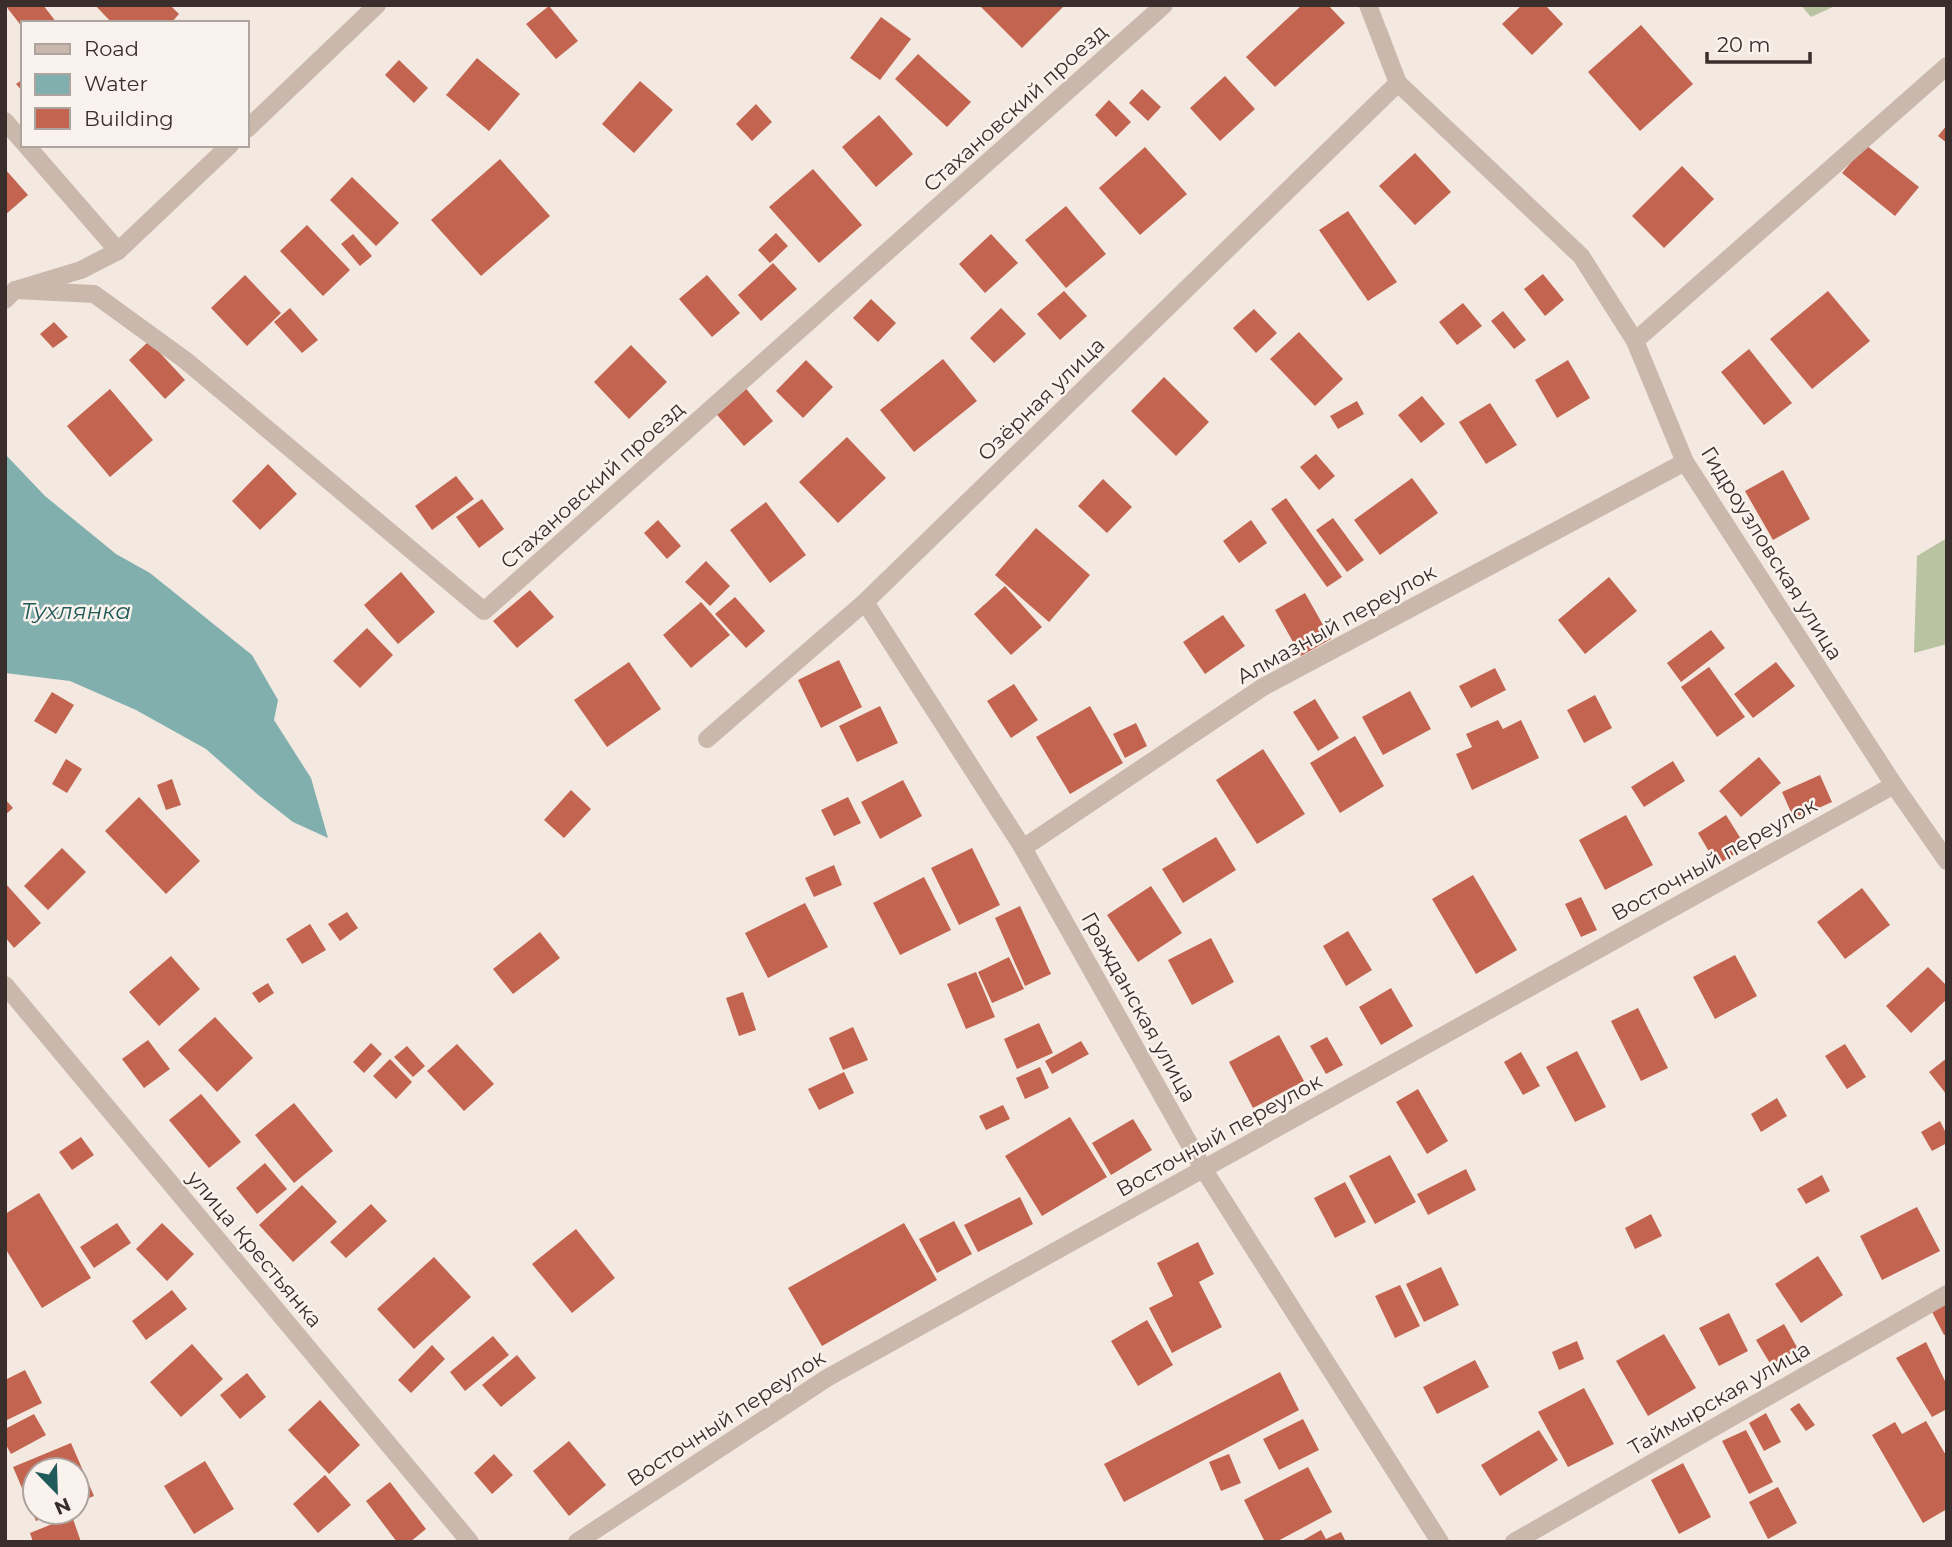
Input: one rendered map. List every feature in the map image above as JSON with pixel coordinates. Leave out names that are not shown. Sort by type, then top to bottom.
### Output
[{"type":"street","points":[[248,128],[377,5]]},
{"type":"street","name":"Стахановский проезд","points":[[10,295],[94,294],[185,360],[484,611],[1164,5]]},
{"type":"street","name":"Гидроузловская улица","points":[[1368,5],[1398,83],[1581,256],[1635,341],[1685,462],[1894,785],[1947,861]]},
{"type":"street","points":[[1635,341],[1947,66]]},
{"type":"street","name":"Озёрная улица","points":[[707,739],[865,602],[1398,83]]},
{"type":"street","points":[[5,121],[21,140]]},
{"type":"street","points":[[27,147],[118,251]]},
{"type":"street","points":[[10,295],[81,270],[118,251],[228,147]]},
{"type":"street","name":"Алмазный переулок","points":[[1023,848],[1262,687],[1685,462]]},
{"type":"street","name":"Гражданская улица","points":[[865,602],[1023,848],[1204,1170],[1440,1542]]},
{"type":"street","name":"Восточный переулок","points":[[577,1542],[827,1378],[1894,785]]},
{"type":"street","name":"улица Крестьянка","points":[[5,985],[470,1542]]},
{"type":"street","name":"Таймырская улица","points":[[1514,1542],[1947,1293]]},
{"type":"green space","points":[[1801,5],[1837,5],[1811,17]]},
{"type":"green space","points":[[1947,538],[1947,644],[1914,653],[1917,556]]},
{"type":"water","name":"Тухлянка","points":[[5,454],[45,496],[116,554],[150,573],[252,655],[278,700],[274,720],[311,778],[328,838],[293,822],[206,749],[136,710],[70,681],[5,673]]},
{"type":"building","points":[[5,5],[43,5],[55,21],[21,21],[21,25]]},
{"type":"building","points":[[95,5],[170,5],[179,14],[173,21],[110,21]]},
{"type":"building","points":[[1065,5],[1022,48],[981,7]]},
{"type":"building","points":[[1302,5],[1328,5],[1345,23],[1275,87],[1246,57]]},
{"type":"building","points":[[1522,5],[1545,5],[1563,24],[1532,55],[1502,24]]},
{"type":"building","points":[[549,6],[578,41],[556,59],[526,24]]},
{"type":"building","points":[[881,17],[911,39],[880,80],[850,58]]},
{"type":"building","points":[[1641,25],[1693,84],[1640,131],[1588,72]]},
{"type":"building","points":[[918,54],[971,102],[947,127],[895,79]]},
{"type":"building","points":[[477,58],[520,94],[489,131],[446,95]]},
{"type":"building","points":[[399,60],[428,88],[414,103],[385,75]]},
{"type":"building","points":[[1225,76],[1255,109],[1220,141],[1190,108]]},
{"type":"building","points":[[640,81],[673,110],[634,153],[602,124]]},
{"type":"building","points":[[1142,89],[1161,107],[1148,121],[1129,103]]},
{"type":"building","points":[[1109,100],[1131,122],[1116,137],[1095,115]]},
{"type":"building","points":[[756,104],[772,122],[752,141],[736,124]]},
{"type":"building","points":[[879,115],[913,154],[876,187],[842,147]]},
{"type":"building","points":[[1947,125],[1947,143],[1938,136]]},
{"type":"building","points":[[1866,145],[1919,187],[1895,216],[1842,173]]},
{"type":"building","points":[[1145,147],[1187,194],[1140,235],[1099,188]]},
{"type":"building","points":[[1415,153],[1451,192],[1415,225],[1379,186]]},
{"type":"building","points":[[500,159],[550,216],[481,276],[431,220]]},
{"type":"building","points":[[1682,166],[1714,199],[1664,248],[1632,216]]},
{"type":"building","points":[[5,169],[28,195],[5,215]]},
{"type":"building","points":[[813,169],[862,225],[819,263],[769,207]]},
{"type":"building","points":[[352,177],[399,223],[376,246],[330,200]]},
{"type":"building","points":[[1066,206],[1106,254],[1066,288],[1025,240]]},
{"type":"building","points":[[1348,211],[1397,282],[1368,301],[1319,230]]},
{"type":"building","points":[[307,225],[350,270],[323,296],[280,251]]},
{"type":"building","points":[[776,233],[788,246],[770,263],[758,250]]},
{"type":"building","points":[[353,234],[372,256],[360,266],[341,244]]},
{"type":"building","points":[[991,234],[1018,263],[985,293],[959,264]]},
{"type":"building","points":[[773,263],[797,289],[761,321],[738,295]]},
{"type":"building","points":[[1543,274],[1564,300],[1545,316],[1524,289]]},
{"type":"building","points":[[245,275],[281,313],[247,346],[211,308]]},
{"type":"building","points":[[707,275],[740,313],[712,337],[679,299]]},
{"type":"building","points":[[1064,291],[1087,316],[1060,340],[1037,314]]},
{"type":"building","points":[[1828,291],[1870,341],[1812,389],[1770,339]]},
{"type":"building","points":[[871,299],[896,323],[878,342],[853,318]]},
{"type":"building","points":[[1463,303],[1482,326],[1457,345],[1439,322]]},
{"type":"building","points":[[290,308],[318,340],[302,353],[274,322]]},
{"type":"building","points":[[1001,308],[1026,334],[994,363],[970,338]]},
{"type":"building","points":[[1254,309],[1277,333],[1256,353],[1233,328]]},
{"type":"building","points":[[1503,311],[1526,340],[1514,349],[1491,321]]},
{"type":"building","points":[[54,322],[68,337],[53,348],[40,334]]},
{"type":"building","points":[[1299,332],[1343,379],[1315,406],[1270,359]]},
{"type":"building","points":[[149,341],[185,380],[165,399],[129,360]]},
{"type":"building","points":[[631,345],[667,382],[629,419],[594,382]]},
{"type":"building","points":[[1749,349],[1792,403],[1764,425],[1721,372]]},
{"type":"building","points":[[943,359],[977,401],[914,452],[880,410]]},
{"type":"building","points":[[806,360],[833,387],[803,418],[776,391]]},
{"type":"building","points":[[1568,360],[1590,398],[1557,418],[1535,380]]},
{"type":"building","points":[[1164,377],[1209,422],[1176,456],[1131,411]]},
{"type":"building","points":[[743,385],[773,421],[744,446],[713,410]]},
{"type":"building","points":[[110,389],[153,440],[110,477],[67,426]]},
{"type":"building","points":[[1422,396],[1445,424],[1421,443],[1398,415]]},
{"type":"building","points":[[1357,401],[1364,414],[1338,429],[1330,416]]},
{"type":"building","points":[[1490,403],[1517,445],[1486,464],[1459,422]]},
{"type":"building","points":[[847,437],[886,478],[838,523],[799,482]]},
{"type":"building","points":[[1316,454],[1335,476],[1319,490],[1300,467]]},
{"type":"building","points":[[268,464],[297,494],[260,530],[232,501]]},
{"type":"building","points":[[1783,470],[1810,519],[1773,540],[1745,491]]},
{"type":"building","points":[[456,476],[474,499],[432,530],[415,506]]},
{"type":"building","points":[[1412,478],[1438,513],[1380,555],[1354,520]]},
{"type":"building","points":[[1103,479],[1132,507],[1107,533],[1078,506]]},
{"type":"building","points":[[1286,498],[1342,577],[1327,587],[1271,509]]},
{"type":"building","points":[[482,499],[504,529],[479,548],[456,517]]},
{"type":"building","points":[[766,502],[806,555],[770,583],[730,530]]},
{"type":"building","points":[[1333,518],[1364,560],[1347,572],[1316,530]]},
{"type":"building","points":[[658,520],[681,546],[667,559],[644,533]]},
{"type":"building","points":[[1251,520],[1267,543],[1239,563],[1223,541]]},
{"type":"building","points":[[1036,528],[1090,575],[1049,622],[995,575]]},
{"type":"building","points":[[706,561],[730,586],[710,606],[685,582]]},
{"type":"building","points":[[401,572],[435,612],[398,644],[364,605]]},
{"type":"building","points":[[1609,577],[1637,611],[1585,654],[1558,620]]},
{"type":"building","points":[[1005,586],[1042,627],[1011,655],[974,614]]},
{"type":"building","points":[[530,590],[554,617],[517,648],[493,621]]},
{"type":"building","points":[[1305,593],[1331,639],[1301,656],[1275,610]]},
{"type":"building","points":[[735,597],[765,631],[746,648],[715,614]]},
{"type":"building","points":[[701,602],[730,635],[691,668],[663,635]]},
{"type":"building","points":[[1223,615],[1245,646],[1205,674],[1183,642]]},
{"type":"building","points":[[367,628],[393,655],[360,688],[333,661]]},
{"type":"building","points":[[1711,630],[1725,648],[1681,682],[1667,663]]},
{"type":"building","points":[[839,660],[862,707],[821,728],[798,680]]},
{"type":"building","points":[[629,662],[661,709],[607,747],[574,700]]},
{"type":"building","points":[[1776,662],[1795,686],[1753,718],[1734,694]]},
{"type":"building","points":[[1709,667],[1745,717],[1717,737],[1681,687]]},
{"type":"building","points":[[1495,668],[1506,690],[1471,708],[1459,686]]},
{"type":"building","points":[[1014,684],[1038,720],[1011,738],[987,701]]},
{"type":"building","points":[[1410,691],[1431,729],[1383,755],[1362,717]]},
{"type":"building","points":[[52,692],[74,705],[56,734],[34,721]]},
{"type":"building","points":[[1595,695],[1612,728],[1584,743],[1567,710]]},
{"type":"building","points":[[1315,699],[1339,738],[1318,751],[1293,712]]},
{"type":"building","points":[[880,706],[898,743],[857,762],[839,726]]},
{"type":"building","points":[[1090,706],[1123,763],[1070,794],[1036,737]]},
{"type":"building","points":[[1498,720],[1503,729],[1521,720],[1539,758],[1472,790],[1456,754],[1472,747],[1466,734]]},
{"type":"building","points":[[1136,723],[1147,746],[1125,758],[1113,734]]},
{"type":"building","points":[[1355,736],[1384,786],[1340,813],[1310,763]]},
{"type":"building","points":[[1263,749],[1305,814],[1257,844],[1216,780]]},
{"type":"building","points":[[1759,757],[1781,783],[1741,817],[1719,791]]},
{"type":"building","points":[[66,759],[82,769],[67,793],[52,784]]},
{"type":"building","points":[[1673,761],[1685,781],[1644,807],[1631,787]]},
{"type":"building","points":[[1820,775],[1832,802],[1794,819],[1782,792]]},
{"type":"building","points":[[172,779],[181,805],[166,810],[157,785]]},
{"type":"building","points":[[903,780],[922,816],[880,839],[861,802]]},
{"type":"building","points":[[571,790],[591,809],[564,838],[544,820]]},
{"type":"building","points":[[139,797],[200,861],[166,894],[105,831]]},
{"type":"building","points":[[848,797],[861,823],[834,836],[821,810]]},
{"type":"building","points":[[5,799],[13,808],[5,815]]},
{"type":"building","points":[[1626,815],[1653,865],[1605,890],[1579,840]]},
{"type":"building","points":[[1726,815],[1746,847],[1717,865],[1698,833]]},
{"type":"building","points":[[1216,837],[1236,870],[1183,903],[1162,869]]},
{"type":"building","points":[[62,848],[86,872],[48,910],[24,886]]},
{"type":"building","points":[[972,848],[1000,905],[959,925],[931,868]]},
{"type":"building","points":[[834,865],[842,885],[814,897],[805,878]]},
{"type":"building","points":[[1473,875],[1517,950],[1476,974],[1432,899]]},
{"type":"building","points":[[924,877],[951,930],[900,955],[873,903]]},
{"type":"building","points":[[5,883],[41,923],[14,948],[5,937]]},
{"type":"building","points":[[1151,886],[1182,933],[1138,962],[1107,915]]},
{"type":"building","points":[[1862,888],[1890,925],[1845,959],[1817,922]]},
{"type":"building","points":[[1581,897],[1597,930],[1581,937],[1565,904]]},
{"type":"building","points":[[805,903],[828,947],[768,978],[745,933]]},
{"type":"building","points":[[1020,906],[1051,974],[1025,986],[995,918]]},
{"type":"building","points":[[347,912],[358,928],[340,941],[328,924]]},
{"type":"building","points":[[310,924],[326,950],[302,964],[286,939]]},
{"type":"building","points":[[1348,931],[1372,970],[1346,986],[1323,946]]},
{"type":"building","points":[[540,932],[560,958],[513,994],[493,969]]},
{"type":"building","points":[[1211,938],[1234,982],[1192,1005],[1168,960]]},
{"type":"building","points":[[1735,955],[1757,996],[1715,1019],[1693,977]]},
{"type":"building","points":[[171,956],[200,989],[159,1026],[129,992]]},
{"type":"building","points":[[1009,957],[1024,989],[992,1003],[978,972]]},
{"type":"building","points":[[1928,967],[1947,986],[1947,999],[1911,1033],[1886,1006]]},
{"type":"building","points":[[976,972],[995,1017],[966,1029],[947,984]]},
{"type":"building","points":[[268,983],[274,993],[259,1003],[252,993]]},
{"type":"building","points":[[1391,988],[1413,1026],[1381,1045],[1359,1007]]},
{"type":"building","points":[[743,992],[756,1030],[739,1036],[726,998]]},
{"type":"building","points":[[1638,1008],[1668,1068],[1641,1081],[1611,1021]]},
{"type":"building","points":[[215,1017],[253,1058],[217,1092],[178,1050]]},
{"type":"building","points":[[1039,1023],[1053,1053],[1017,1069],[1004,1039]]},
{"type":"building","points":[[853,1027],[868,1060],[843,1070],[829,1038]]},
{"type":"building","points":[[1279,1035],[1304,1081],[1253,1108],[1229,1062]]},
{"type":"building","points":[[1327,1037],[1343,1065],[1326,1074],[1310,1046]]},
{"type":"building","points":[[148,1040],[170,1069],[144,1088],[122,1059]]},
{"type":"building","points":[[1081,1041],[1089,1054],[1052,1074],[1045,1061]]},
{"type":"building","points":[[371,1043],[382,1054],[364,1073],[353,1062]]},
{"type":"building","points":[[457,1044],[494,1084],[464,1111],[427,1071]]},
{"type":"building","points":[[1845,1044],[1866,1077],[1847,1089],[1825,1056]]},
{"type":"building","points":[[407,1046],[425,1066],[413,1077],[394,1057]]},
{"type":"building","points":[[1577,1051],[1606,1107],[1575,1122],[1546,1067]]},
{"type":"building","points":[[1521,1052],[1540,1086],[1523,1095],[1504,1062]]},
{"type":"building","points":[[1947,1058],[1947,1095],[1929,1072]]},
{"type":"building","points":[[390,1059],[412,1082],[396,1099],[373,1076]]},
{"type":"building","points":[[1040,1067],[1049,1088],[1025,1099],[1016,1078]]},
{"type":"building","points":[[844,1072],[854,1093],[819,1110],[808,1089]]},
{"type":"building","points":[[1418,1089],[1448,1141],[1427,1154],[1396,1102]]},
{"type":"building","points":[[201,1094],[241,1142],[209,1168],[169,1120]]},
{"type":"building","points":[[1777,1098],[1787,1116],[1761,1132],[1751,1114]]},
{"type":"building","points":[[294,1103],[333,1151],[294,1183],[255,1135]]},
{"type":"building","points":[[1003,1105],[1010,1119],[986,1130],[979,1116]]},
{"type":"building","points":[[1070,1117],[1107,1177],[1042,1216],[1005,1156]]},
{"type":"building","points":[[1133,1119],[1152,1150],[1111,1175],[1092,1143]]},
{"type":"building","points":[[1940,1121],[1947,1135],[1947,1143],[1932,1151],[1921,1132]]},
{"type":"building","points":[[81,1137],[94,1155],[72,1170],[59,1152]]},
{"type":"building","points":[[1390,1155],[1416,1202],[1375,1224],[1349,1176]]},
{"type":"building","points":[[265,1163],[287,1189],[257,1214],[236,1188]]},
{"type":"building","points":[[1466,1169],[1476,1190],[1428,1215],[1417,1194]]},
{"type":"building","points":[[1822,1175],[1830,1191],[1806,1204],[1797,1189]]},
{"type":"building","points":[[1345,1182],[1366,1222],[1335,1238],[1314,1198]]},
{"type":"building","points":[[302,1185],[337,1222],[293,1262],[259,1225]]},
{"type":"building","points":[[39,1193],[91,1278],[42,1308],[5,1248],[5,1214]]},
{"type":"building","points":[[1020,1197],[1033,1224],[978,1252],[964,1225]]},
{"type":"building","points":[[371,1204],[387,1221],[346,1258],[330,1242]]},
{"type":"building","points":[[1917,1207],[1940,1251],[1882,1280],[1860,1236]]},
{"type":"building","points":[[1651,1214],[1662,1236],[1635,1249],[1625,1228]]},
{"type":"building","points":[[954,1221],[972,1254],[937,1273],[919,1239]]},
{"type":"building","points":[[117,1223],[131,1243],[94,1268],[80,1247]]},
{"type":"building","points":[[162,1223],[194,1254],[167,1281],[136,1249]]},
{"type":"building","points":[[904,1223],[937,1280],[822,1346],[788,1288]]},
{"type":"building","points":[[576,1229],[615,1278],[572,1313],[532,1264]]},
{"type":"building","points":[[1198,1242],[1214,1274],[1199,1282],[1222,1327],[1172,1353],[1149,1308],[1173,1296],[1157,1263]]},
{"type":"building","points":[[1818,1256],[1843,1295],[1801,1323],[1775,1284]]},
{"type":"building","points":[[434,1257],[471,1297],[414,1349],[377,1309]]},
{"type":"building","points":[[1441,1267],[1459,1305],[1424,1322],[1406,1284]]},
{"type":"building","points":[[1400,1285],[1420,1326],[1395,1338],[1375,1296]]},
{"type":"building","points":[[172,1290],[187,1309],[146,1340],[132,1321]]},
{"type":"building","points":[[1947,1300],[1947,1334],[1944,1335],[1930,1308]]},
{"type":"building","points":[[1729,1313],[1748,1351],[1719,1366],[1699,1328]]},
{"type":"building","points":[[1147,1320],[1173,1365],[1138,1386],[1111,1341]]},
{"type":"building","points":[[1784,1324],[1798,1349],[1771,1365],[1756,1340]]},
{"type":"building","points":[[1664,1334],[1696,1388],[1648,1416],[1616,1361]]},
{"type":"building","points":[[493,1336],[509,1355],[465,1391],[450,1372]]},
{"type":"building","points":[[1577,1341],[1584,1359],[1559,1370],[1552,1352]]},
{"type":"building","points":[[1926,1342],[1947,1385],[1947,1409],[1932,1417],[1896,1358]]},
{"type":"building","points":[[192,1344],[223,1379],[181,1417],[150,1382]]},
{"type":"building","points":[[432,1345],[445,1359],[411,1393],[398,1380]]},
{"type":"building","points":[[517,1355],[536,1378],[501,1407],[482,1385]]},
{"type":"building","points":[[1475,1360],[1489,1387],[1437,1414],[1423,1387]]},
{"type":"building","points":[[25,1370],[42,1403],[5,1421],[5,1380]]},
{"type":"building","points":[[1280,1372],[1299,1410],[1124,1502],[1104,1464]]},
{"type":"building","points":[[247,1373],[266,1397],[240,1419],[220,1395]]},
{"type":"building","points":[[1584,1388],[1614,1444],[1568,1467],[1538,1412]]},
{"type":"building","points":[[320,1400],[360,1445],[329,1474],[288,1430]]},
{"type":"building","points":[[1799,1403],[1815,1425],[1806,1431],[1790,1409]]},
{"type":"building","points":[[1766,1413],[1781,1442],[1764,1451],[1749,1423]]},
{"type":"building","points":[[34,1414],[46,1435],[11,1454],[5,1443],[5,1429]]},
{"type":"building","points":[[1303,1419],[1319,1450],[1279,1470],[1263,1439]]},
{"type":"building","points":[[1926,1421],[1947,1457],[1947,1509],[1923,1523],[1872,1435],[1895,1422],[1902,1434]]},
{"type":"building","points":[[1539,1430],[1558,1460],[1500,1496],[1481,1465]]},
{"type":"building","points":[[1746,1430],[1773,1482],[1749,1494],[1722,1441]]},
{"type":"building","points":[[569,1441],[606,1485],[569,1516],[533,1471]]},
{"type":"building","points":[[71,1443],[77,1456],[40,1456]]},
{"type":"building","points":[[494,1454],[513,1475],[492,1494],[474,1473]]},
{"type":"building","points":[[1229,1454],[1241,1483],[1221,1491],[1209,1462]]},
{"type":"building","points":[[205,1461],[234,1509],[194,1534],[164,1486]]},
{"type":"building","points":[[1683,1463],[1711,1517],[1679,1534],[1651,1480]]},
{"type":"building","points":[[21,1464],[21,1486],[13,1467]]},
{"type":"building","points":[[1308,1467],[1332,1512],[1276,1542],[1265,1542],[1244,1500]]},
{"type":"building","points":[[325,1475],[351,1505],[318,1533],[293,1504]]},
{"type":"building","points":[[390,1482],[426,1529],[410,1542],[397,1542],[366,1501]]},
{"type":"building","points":[[1778,1487],[1797,1523],[1768,1539],[1749,1502]]},
{"type":"building","points":[[47,1526],[75,1526],[81,1542],[33,1542],[30,1533]]},
{"type":"building","points":[[1321,1530],[1326,1539],[1341,1532],[1346,1542],[1300,1542]]}]
